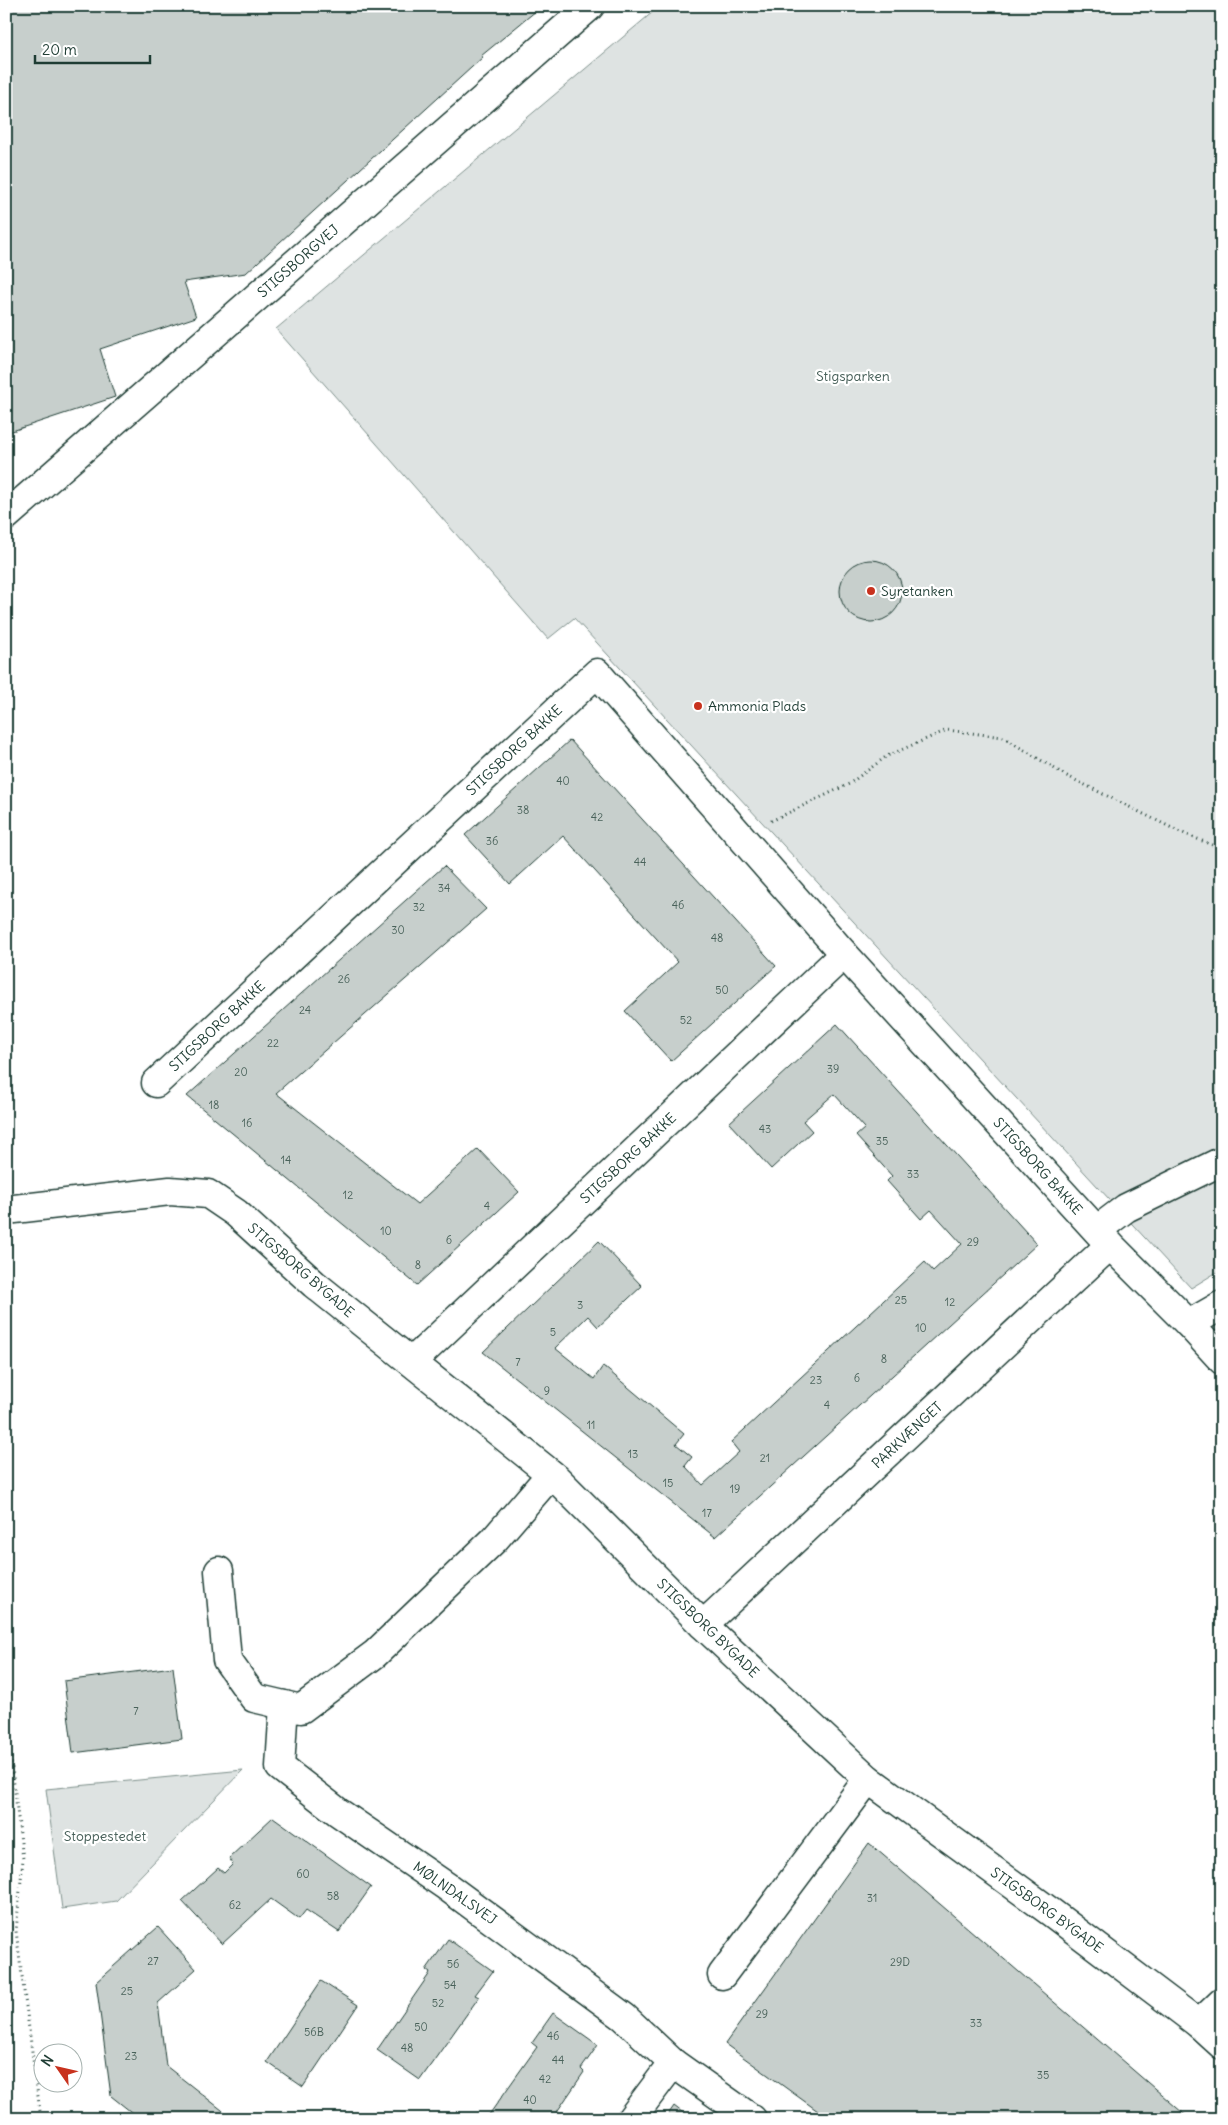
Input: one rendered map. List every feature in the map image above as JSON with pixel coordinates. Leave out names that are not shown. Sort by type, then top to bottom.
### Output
[{"type":"street","name":"STIGSBORGVEJ","points":[[6,516],[590,6]]},
{"type":"street","name":"STIGSBORG BAKKE","points":[[156,1083],[597,673],[844,954],[1104,1237],[1222,1360]]},
{"type":"street","name":"STIGSBORG BAKKE","points":[[412,1362],[844,954]]},
{"type":"street","name":"PARKVÆNGET","points":[[703,1625],[1104,1237],[1126,1208],[1222,1161]]},
{"type":"street","name":"STIGSBORG BYGADE","points":[[6,1210],[170,1191],[208,1194],[236,1213],[314,1284],[551,1474],[703,1625],[868,1779],[1052,1913],[1199,2024],[1222,2045]]},
{"type":"street","points":[[1189,1324],[1222,1304]]},
{"type":"street","points":[[219,1571],[227,1660],[254,1698],[301,1709],[375,1654],[494,1540],[551,1474]]},
{"type":"street","name":"MØLNDALSVEJ","points":[[284,1705],[280,1767],[338,1812],[446,1886],[624,2016],[672,2063],[752,2119]]},
{"type":"street","points":[[722,1975],[868,1779]]},
{"type":"street","points":[[1199,2024],[1222,2002]]},
{"type":"street","points":[[631,2119],[672,2063]]},
{"type":"path","points":[[740,835],[849,784],[887,756],[947,730],[1003,737],[1065,775],[1178,831],[1222,849]]},
{"type":"path","points":[[6,1718],[23,1859],[16,1931],[41,2119]]},
{"type":"green space","name":"Stigsparken","points":[[660,6],[1222,6],[1222,1269],[1191,1288],[574,618],[548,639],[276,329]]},
{"type":"green space","name":"Stoppestedet","points":[[243,1770],[116,1901],[62,1909],[46,1789]]},
{"type":"building","points":[[6,6],[542,6],[481,56],[483,57],[246,273],[184,282],[196,317],[100,349],[115,397],[6,433]]},
{"type":"building","name":"Syretanken","points":[[865,560],[877,560],[893,569],[900,579],[902,591],[900,603],[893,613],[877,622],[865,622],[854,617],[845,608],[840,597],[840,585],[845,574],[854,565]]},
{"type":"building","points":[[570,740],[776,966],[671,1061],[625,1011],[678,962],[563,836],[510,884],[465,835]]},
{"type":"building","points":[[444,866],[486,909],[276,1093],[417,1204],[478,1149],[519,1192],[417,1285],[187,1096]]},
{"type":"building","points":[[837,1024],[1037,1244],[715,1537],[483,1352],[599,1241],[642,1286],[598,1327],[588,1316],[555,1348],[594,1379],[603,1366],[684,1434],[676,1444],[692,1457],[685,1466],[703,1485],[739,1452],[731,1442],[925,1262],[933,1271],[962,1244],[931,1210],[921,1219],[887,1181],[892,1176],[856,1136],[865,1128],[834,1094],[803,1121],[812,1131],[771,1169],[729,1123]]},
{"type":"building","points":[[173,1667],[182,1739],[73,1753],[64,1681]]},
{"type":"building","points":[[273,1817],[371,1887],[339,1932],[306,1910],[299,1919],[271,1899],[222,1944],[182,1901],[218,1868],[224,1873],[233,1864],[229,1858]]},
{"type":"building","points":[[869,1843],[1190,2119],[829,2119],[725,2044]]},
{"type":"building","points":[[158,1927],[196,1969],[158,2003],[166,2066],[227,2114],[224,2119],[140,2119],[111,2096],[96,1982]]},
{"type":"building","points":[[448,1939],[493,1971],[475,1995],[479,1997],[420,2080],[377,2050],[430,1973],[426,1970]]},
{"type":"building","points":[[321,1981],[358,2005],[303,2087],[267,2062]]},
{"type":"building","points":[[553,2013],[598,2045],[581,2069],[584,2072],[552,2119],[486,2119],[537,2047],[532,2043]]},
{"type":"building","points":[[674,2106],[691,2119],[665,2119]]},
{"type":"place","name":"Syretanken","points":[[871,591]]},
{"type":"place","name":"Ammonia Plads","points":[[698,706]]}]
